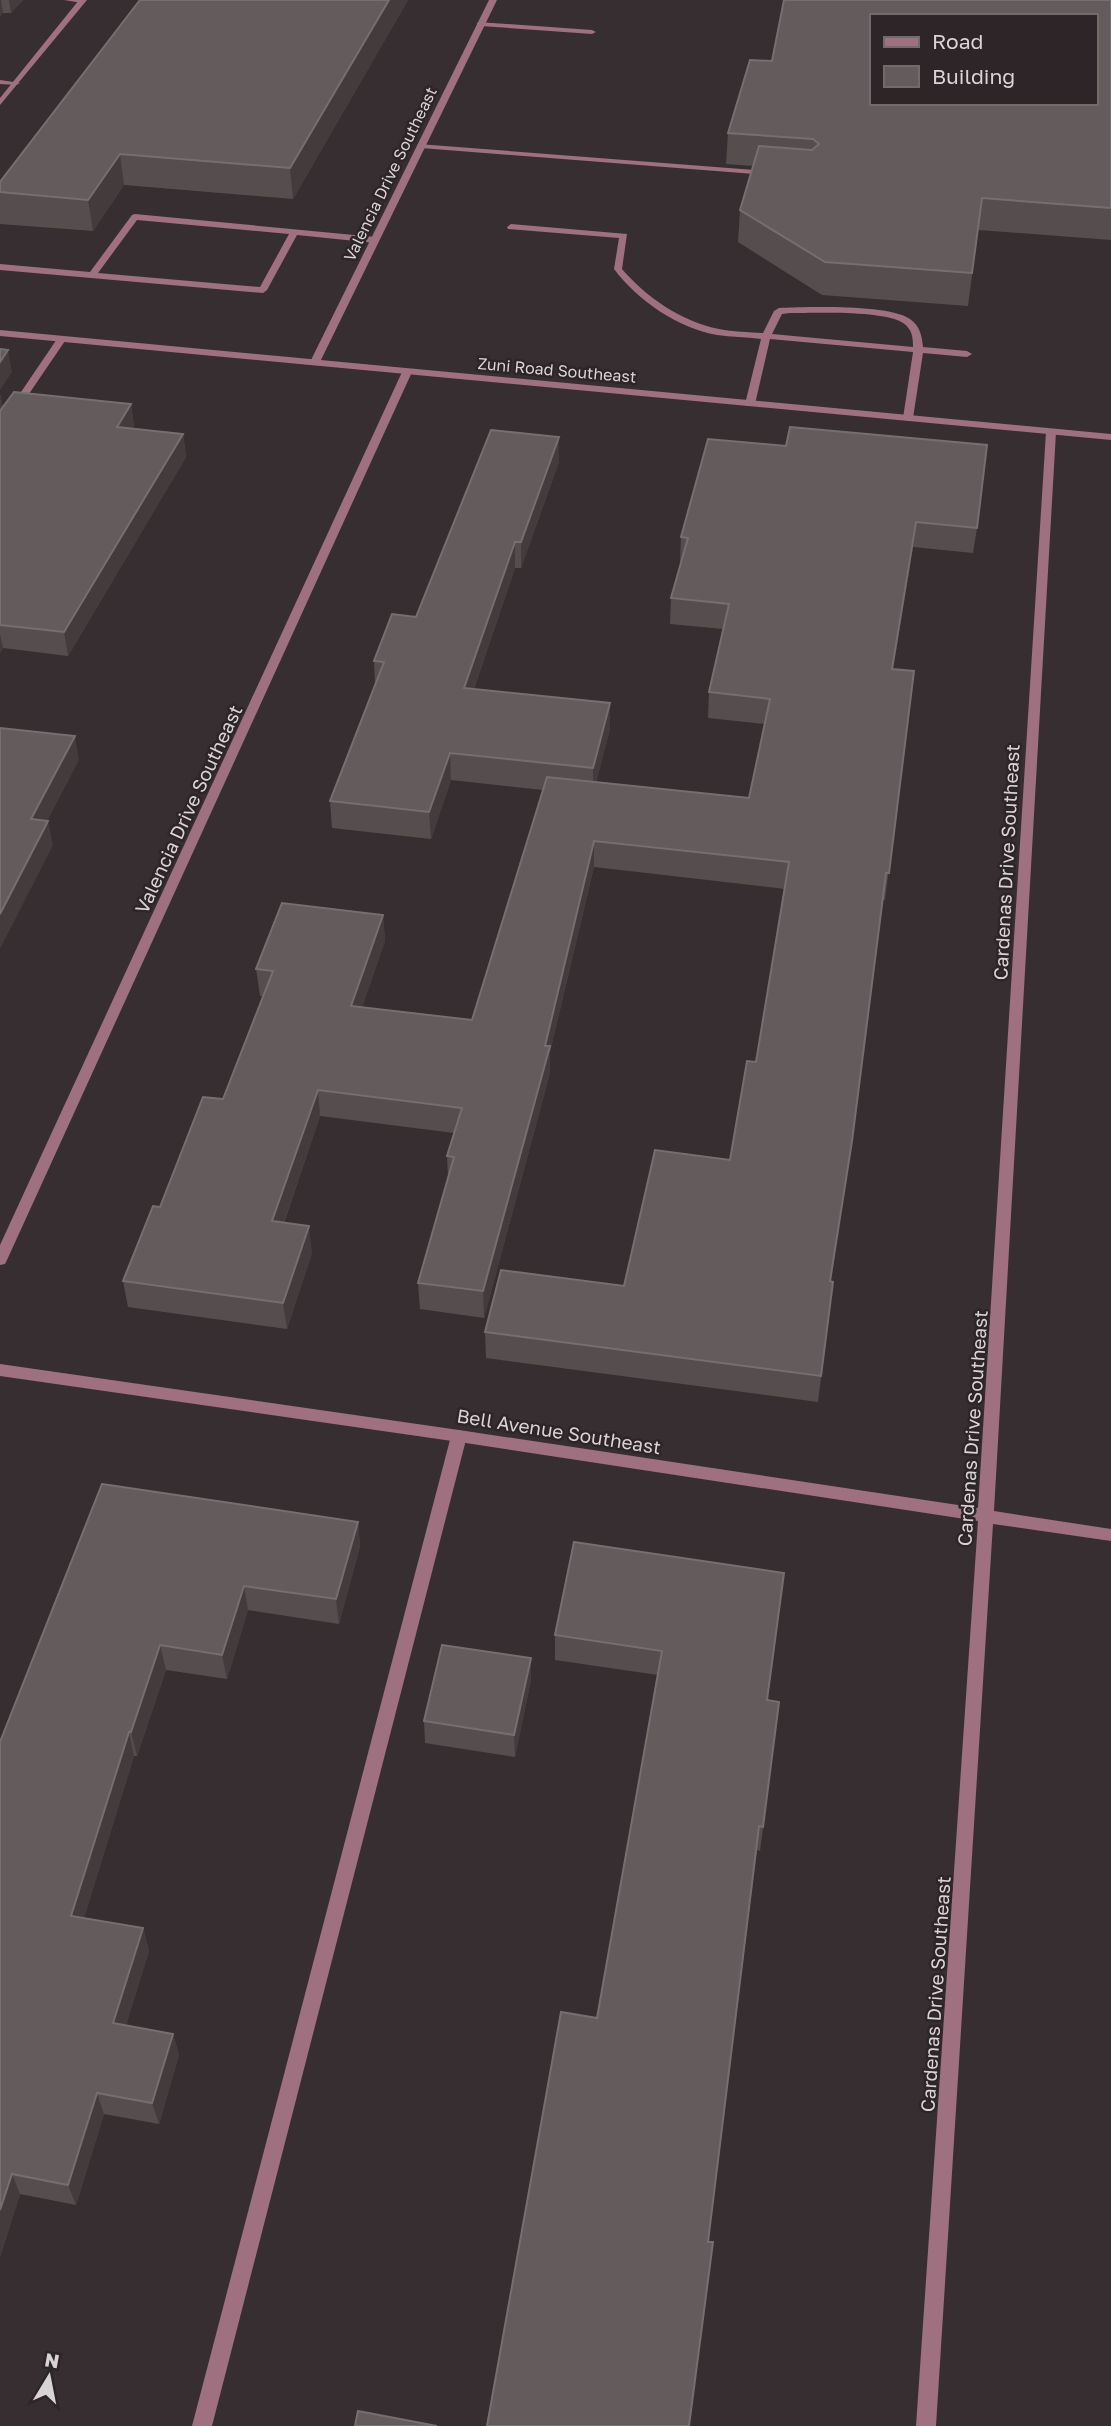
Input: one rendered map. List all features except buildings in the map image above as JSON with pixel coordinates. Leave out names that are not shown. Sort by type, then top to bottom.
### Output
[{"type":"street","points":[[68,0],[83,1]]},
{"type":"street","name":"Valencia Drive Southeast","points":[[315,362],[493,0]]},
{"type":"street","points":[[0,103],[83,1]]},
{"type":"street","points":[[481,24],[592,32]]},
{"type":"street","points":[[0,82],[16,83]]},
{"type":"street","points":[[421,146],[783,174]]},
{"type":"street","points":[[92,275],[135,217],[375,240]]},
{"type":"street","points":[[511,227],[624,236],[618,269],[632,288],[680,320],[717,332],[967,354]]},
{"type":"street","points":[[0,267],[263,290],[294,232]]},
{"type":"street","points":[[750,404],[766,336],[779,311],[799,309],[885,315],[903,318],[915,329],[918,349],[908,418]]},
{"type":"street","name":"Zuni Road Southeast","points":[[0,333],[1111,437]]},
{"type":"street","points":[[0,430],[62,338]]},
{"type":"street","name":"Valencia Drive Southeast","points":[[0,1260],[407,372]]},
{"type":"street","name":"Cardenas Drive Southeast","points":[[926,2426],[986,1516],[1051,432]]},
{"type":"street","name":"Bell Avenue Southeast","points":[[0,1370],[459,1436],[1111,1535]]},
{"type":"street","points":[[202,2426],[459,1436]]}]
